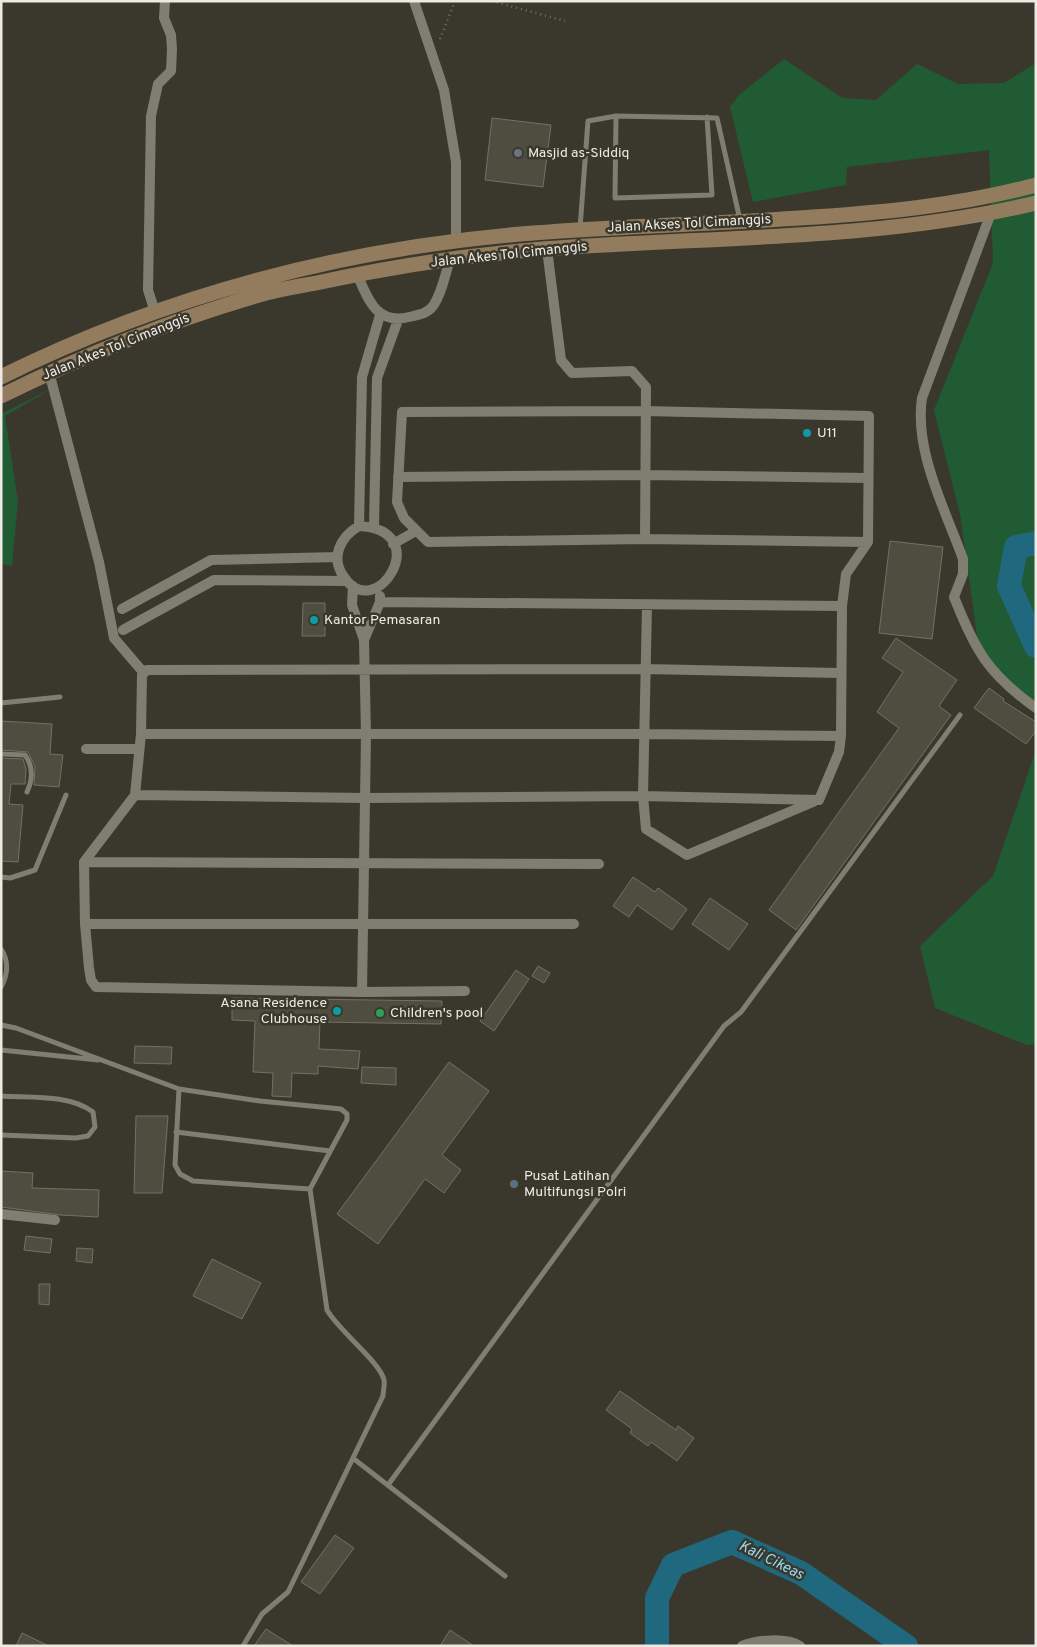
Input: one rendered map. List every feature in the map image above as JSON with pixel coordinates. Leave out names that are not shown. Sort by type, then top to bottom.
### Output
[{"type":"main road","name":"Jalan Akses Tol Cimanggis","points":[[1,377],[48,354],[155,312],[259,279],[322,264],[456,241],[532,233],[894,212],[982,199],[1036,185]]},
{"type":"main road","name":"Jalan Akes Tol Cimanggis","points":[[1,396],[50,372],[160,327],[261,294],[357,274],[450,259],[540,249],[891,229],[991,214],[1036,203]]},
{"type":"main road","points":[[532,233],[540,249]]},
{"type":"main road","points":[[155,312],[160,327]]},
{"type":"street","points":[[155,312],[148,290],[151,116],[158,84],[171,70],[171,35],[164,18],[165,1]]},
{"type":"street","points":[[414,1],[444,90],[456,162],[456,241]]},
{"type":"street","points":[[991,214],[922,398],[919,418],[922,446],[963,559],[963,574],[954,597],[972,640],[991,670],[1013,692],[1036,708]]},
{"type":"street","points":[[540,249],[560,360],[572,373],[632,371],[646,387],[645,539]]},
{"type":"street","points":[[357,274],[368,298],[380,315],[398,320],[422,314],[431,308],[438,297],[450,259]]},
{"type":"street","points":[[359,526],[362,377],[380,315]]},
{"type":"street","points":[[374,527],[377,378],[398,320]]},
{"type":"street","points":[[50,372],[99,562],[114,638],[143,672],[141,734],[135,795],[84,862],[84,924],[91,980],[96,987],[362,992],[465,991]]},
{"type":"street","points":[[647,606],[644,734],[646,829],[687,855],[819,800],[839,752],[841,736],[842,606],[846,574],[868,542],[869,416],[646,411],[402,412],[397,502],[404,518],[428,542],[645,539],[868,542]]},
{"type":"street","points":[[398,477],[645,475],[868,478]]},
{"type":"street","points":[[123,630],[214,580],[349,583],[364,590],[380,587],[393,573],[396,563],[393,544],[387,533],[374,527],[359,526],[348,532],[338,549],[337,557],[339,571],[349,583],[352,605],[364,640],[366,735],[362,992]]},
{"type":"street","points":[[393,544],[416,531]]},
{"type":"street","points":[[122,609],[210,560],[337,557]]},
{"type":"street","points":[[210,560],[214,580]]},
{"type":"street","points":[[364,640],[380,602],[380,587]]},
{"type":"street","points":[[380,602],[647,606],[842,606]]},
{"type":"street","points":[[143,672],[364,668],[646,669],[841,673]]},
{"type":"street","points":[[141,734],[841,736]]},
{"type":"street","points":[[86,749],[139,749]]},
{"type":"street","points":[[135,795],[365,798],[644,796],[819,800]]},
{"type":"street","points":[[84,862],[599,864]]},
{"type":"street","points":[[84,924],[574,924]]},
{"type":"street","points":[[1,1214],[55,1220]]},
{"type":"street","points":[[742,1646],[755,1642],[782,1641],[794,1642],[800,1646]]},
{"type":"lane","points":[[616,116],[615,198],[712,195],[707,117]]},
{"type":"lane","points":[[580,230],[588,121],[616,116],[717,118],[740,222]]},
{"type":"lane","points":[[1,703],[60,697]]},
{"type":"lane","points":[[388,1485],[724,1026],[741,1012],[960,715]]},
{"type":"lane","points":[[1,754],[25,755],[32,764],[28,792]]},
{"type":"lane","points":[[1,878],[10,878],[35,870],[66,795]]},
{"type":"lane","points":[[1,950],[7,961],[5,979],[1,987]]},
{"type":"lane","points":[[1,1025],[16,1028],[106,1060],[179,1089],[260,1102],[344,1110],[348,1116],[347,1124],[310,1189],[326,1310],[334,1323],[375,1364],[384,1380],[383,1396],[288,1592],[262,1614],[243,1646]]},
{"type":"lane","points":[[1,1050],[106,1060]]},
{"type":"lane","points":[[179,1089],[176,1170],[186,1179],[310,1189]]},
{"type":"lane","points":[[1,1096],[70,1101],[84,1105],[93,1112],[95,1127],[88,1136],[76,1138],[1,1135]]},
{"type":"lane","points":[[176,1132],[330,1151]]},
{"type":"lane","points":[[354,1459],[505,1576]]},
{"type":"path","points":[[432,57],[455,1]]},
{"type":"path","points":[[492,1],[565,21]]},
{"type":"green space","points":[[784,59],[842,98],[876,100],[917,64],[958,84],[1004,83],[1036,63],[1036,707],[980,657],[960,514],[934,410],[993,263],[989,150],[847,167],[846,185],[753,202],[730,107],[739,95]]},
{"type":"green space","points":[[53,388],[5,416],[18,501],[12,566],[1,564],[1,414]]},
{"type":"green space","points":[[1036,750],[1036,1044],[1027,1045],[935,1008],[920,946],[993,876]]},
{"type":"building","name":"Masjid as-Siddiq","points":[[492,118],[551,125],[543,187],[485,180]]},
{"type":"building","points":[[890,541],[943,547],[932,639],[879,633]]},
{"type":"building","name":"Kantor Pemasaran","points":[[303,603],[325,603],[325,636],[302,636]]},
{"type":"building","points":[[896,638],[957,680],[939,706],[951,715],[796,930],[769,910],[899,728],[877,712],[903,672],[882,658]]},
{"type":"building","points":[[989,688],[1004,699],[1003,701],[1036,722],[1036,731],[1026,744],[974,708]]},
{"type":"building","points":[[1,721],[52,724],[50,754],[63,755],[59,787],[34,785],[35,767],[28,752],[1,750]]},
{"type":"building","points":[[1,758],[23,759],[26,769],[25,784],[11,784],[9,804],[23,805],[18,862],[1,861]]},
{"type":"building","points":[[633,877],[655,892],[658,888],[687,909],[672,930],[637,905],[629,917],[613,906]]},
{"type":"building","points":[[710,898],[748,924],[729,950],[692,924]]},
{"type":"building","points":[[538,966],[550,973],[544,983],[532,976]]},
{"type":"building","points":[[516,970],[529,979],[494,1031],[480,1021]]},
{"type":"building","points":[[232,998],[442,1001],[441,1024],[320,1022],[319,1049],[360,1051],[358,1069],[318,1066],[318,1074],[292,1073],[291,1097],[272,1096],[273,1073],[253,1072],[255,1021],[232,1020]]},
{"type":"building","points":[[135,1046],[172,1047],[171,1064],[134,1063]]},
{"type":"building","points":[[449,1062],[489,1091],[442,1155],[461,1170],[444,1193],[425,1179],[378,1244],[337,1214]]},
{"type":"building","points":[[362,1067],[396,1068],[396,1085],[361,1083]]},
{"type":"building","points":[[136,1116],[168,1116],[162,1193],[134,1193]]},
{"type":"building","points":[[1,1171],[33,1173],[32,1188],[99,1190],[98,1217],[60,1215],[1,1207]]},
{"type":"building","points":[[26,1236],[52,1239],[50,1253],[24,1250]]},
{"type":"building","points":[[77,1248],[93,1249],[92,1263],[76,1261]]},
{"type":"building","points":[[212,1259],[261,1283],[242,1319],[193,1296]]},
{"type":"building","points":[[39,1284],[50,1284],[49,1305],[39,1304]]},
{"type":"building","points":[[620,1391],[676,1430],[678,1426],[694,1438],[677,1461],[651,1442],[648,1446],[630,1433],[632,1429],[606,1410]]},
{"type":"building","points":[[335,1535],[354,1548],[320,1594],[301,1582]]},
{"type":"building","points":[[266,1629],[293,1646],[254,1646]]},
{"type":"building","points":[[450,1630],[474,1646],[440,1646]]},
{"type":"building","points":[[22,1633],[49,1646],[16,1646]]},
{"type":"waterway","name":"Kali Cikeas","points":[[1036,543],[1016,547],[1009,586],[1036,646]]},
{"type":"waterway","name":"Kali Cikeas","points":[[657,1646],[657,1598],[673,1565],[732,1542],[801,1573],[906,1646]]},
{"type":"place","name":"Masjid as-Siddiq","points":[[518,153]]},
{"type":"place","name":"U11","points":[[807,433]]},
{"type":"place","name":"Kantor Pemasaran","points":[[314,620]]},
{"type":"place","name":"Asana Residence Clubhouse","points":[[337,1011]]},
{"type":"place","name":"Children's pool","points":[[380,1013]]},
{"type":"place","name":"Pusat Latihan Multifungsi Polri","points":[[514,1184]]}]
